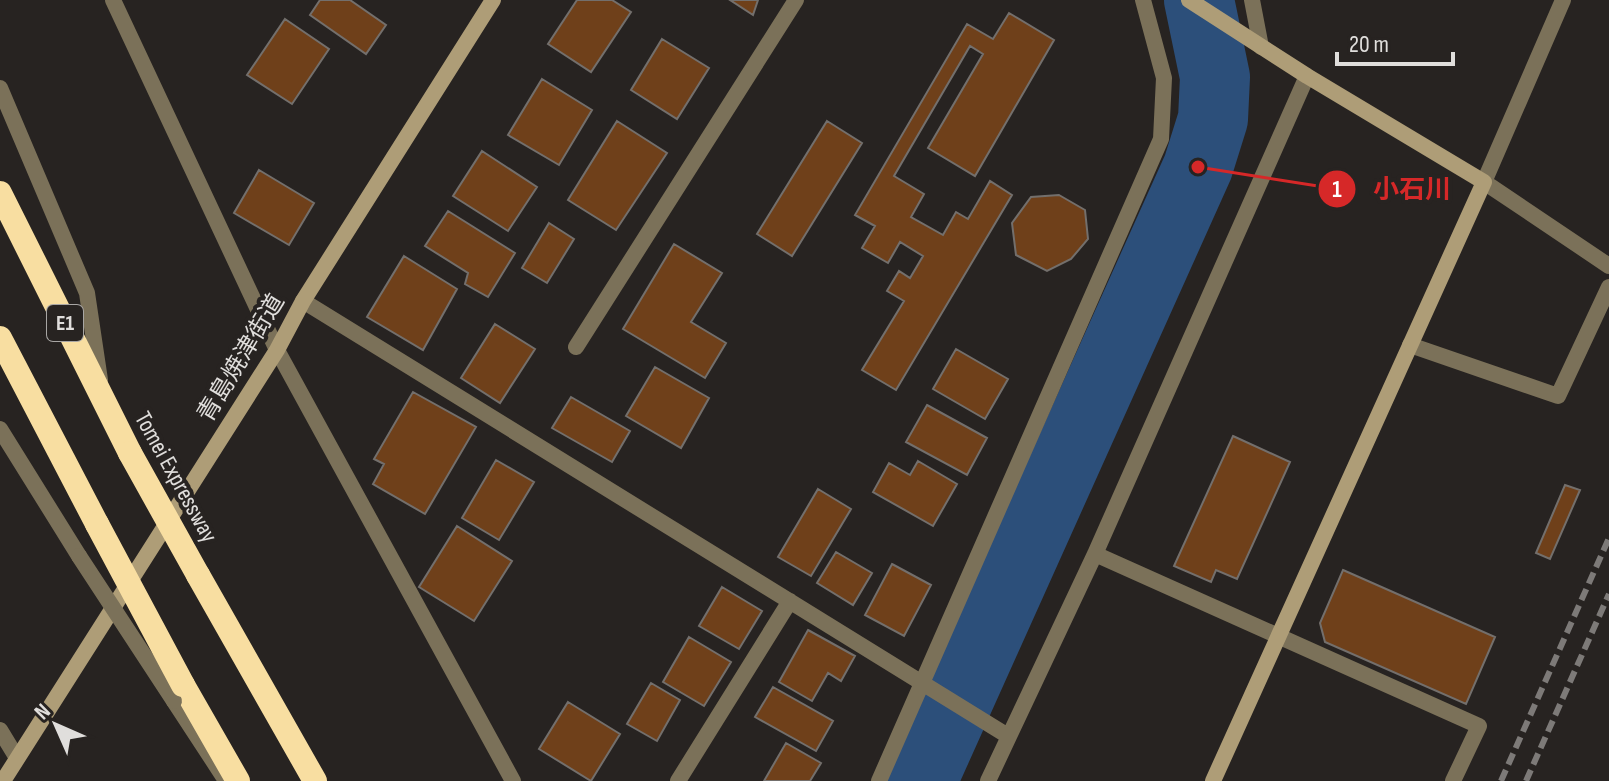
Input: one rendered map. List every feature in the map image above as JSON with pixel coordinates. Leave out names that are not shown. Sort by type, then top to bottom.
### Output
[{"type":"highway","name":"Tomei Expressway","points":[[0,193],[103,398],[198,575],[315,781]]},
{"type":"highway","points":[[0,338],[178,693],[238,781]]},
{"type":"street","points":[[113,0],[277,350],[513,781]]},
{"type":"street","name":"青島焼津街道","points":[[3,781],[277,350],[303,301],[493,0]]},
{"type":"street","points":[[576,347],[796,0]]},
{"type":"street","points":[[879,781],[924,685],[1161,139],[1164,78],[1143,0]]},
{"type":"street","points":[[1189,0],[1307,76],[1484,182],[1609,266]]},
{"type":"street","points":[[1252,0],[1261,47]]},
{"type":"street","points":[[1213,781],[1563,0]]},
{"type":"street","points":[[988,781],[1095,554],[1307,76]]},
{"type":"street","points":[[0,88],[87,293],[103,398]]},
{"type":"street","points":[[1410,345],[1558,396],[1609,287]]},
{"type":"street","points":[[303,301],[1008,736]]},
{"type":"street","points":[[0,429],[79,556],[178,693],[226,781]]},
{"type":"street","points":[[1095,554],[1479,726],[1453,781]]},
{"type":"street","points":[[678,781],[790,601]]},
{"type":"street","points":[[0,730],[17,758]]},
{"type":"building","points":[[320,0],[350,0],[386,25],[366,54],[310,15]]},
{"type":"building","points":[[577,0],[612,0],[631,12],[591,72],[548,44]]},
{"type":"building","points":[[730,0],[758,0],[753,15]]},
{"type":"building","points":[[1009,13],[1054,40],[975,176],[928,148],[983,54],[970,46],[894,176],[924,194],[911,217],[943,235],[956,212],[968,219],[990,181],[1012,195],[896,390],[862,370],[904,301],[887,291],[899,271],[910,278],[923,256],[900,242],[888,263],[862,248],[875,226],[855,215],[967,24],[993,39]]},
{"type":"building","points":[[285,19],[329,49],[292,104],[247,75]]},
{"type":"building","points":[[662,39],[709,68],[677,119],[631,90]]},
{"type":"building","points":[[542,79],[592,110],[559,165],[508,135]]},
{"type":"building","points":[[617,121],[667,153],[616,230],[568,200]]},
{"type":"building","points":[[827,121],[862,143],[792,256],[757,234]]},
{"type":"building","points":[[482,151],[537,187],[508,231],[453,196]]},
{"type":"building","points":[[259,170],[314,203],[289,245],[234,213]]},
{"type":"building","points":[[1059,195],[1085,210],[1088,239],[1071,259],[1047,271],[1016,255],[1012,223],[1031,197]]},
{"type":"building","points":[[448,211],[515,253],[488,297],[465,284],[468,273],[425,246]]},
{"type":"building","points":[[549,223],[574,239],[547,283],[522,268]]},
{"type":"building","points":[[674,244],[722,273],[691,322],[726,343],[705,378],[623,329]]},
{"type":"building","points":[[404,256],[457,289],[423,350],[367,317]]},
{"type":"building","points":[[495,324],[535,349],[500,403],[461,378]]},
{"type":"building","points":[[956,349],[1008,379],[985,419],[933,389]]},
{"type":"building","points":[[655,367],[709,398],[681,448],[626,416]]},
{"type":"building","points":[[413,392],[476,427],[425,514],[373,484],[384,464],[374,459]]},
{"type":"building","points":[[571,397],[630,431],[612,462],[552,428]]},
{"type":"building","points":[[927,405],[987,438],[967,475],[906,442]]},
{"type":"building","points":[[1233,436],[1290,462],[1237,579],[1216,570],[1211,582],[1174,566]]},
{"type":"building","points":[[496,460],[534,482],[499,540],[462,518]]},
{"type":"building","points":[[918,461],[957,484],[933,526],[873,492],[889,463],[910,475]]},
{"type":"building","points":[[1565,485],[1580,490],[1550,559],[1536,553]]},
{"type":"building","points":[[818,489],[851,509],[811,576],[778,557]]},
{"type":"building","points":[[457,526],[512,561],[474,621],[419,587]]},
{"type":"building","points":[[836,552],[872,573],[853,605],[817,583]]},
{"type":"building","points":[[892,564],[931,585],[904,636],[865,615]]},
{"type":"building","points":[[1343,570],[1495,637],[1466,704],[1325,642],[1320,623]]},
{"type":"building","points":[[722,587],[762,611],[739,649],[699,626]]},
{"type":"building","points":[[808,630],[855,656],[841,681],[828,673],[812,701],[779,682]]},
{"type":"building","points":[[689,637],[731,662],[704,706],[663,682]]},
{"type":"building","points":[[651,683],[680,700],[657,741],[627,724]]},
{"type":"building","points":[[773,687],[833,721],[816,751],[755,717]]},
{"type":"building","points":[[568,702],[620,734],[591,781],[539,749]]},
{"type":"building","points":[[786,743],[821,763],[810,781],[764,781]]},
{"type":"waterway","points":[[922,781],[1198,167],[1213,119],[1215,77],[1199,0]]},
{"type":"railway","points":[[1501,781],[1609,538]]},
{"type":"railway","points":[[1526,781],[1609,594]]},
{"type":"place","name":"小石川","points":[[1198,167]]}]
